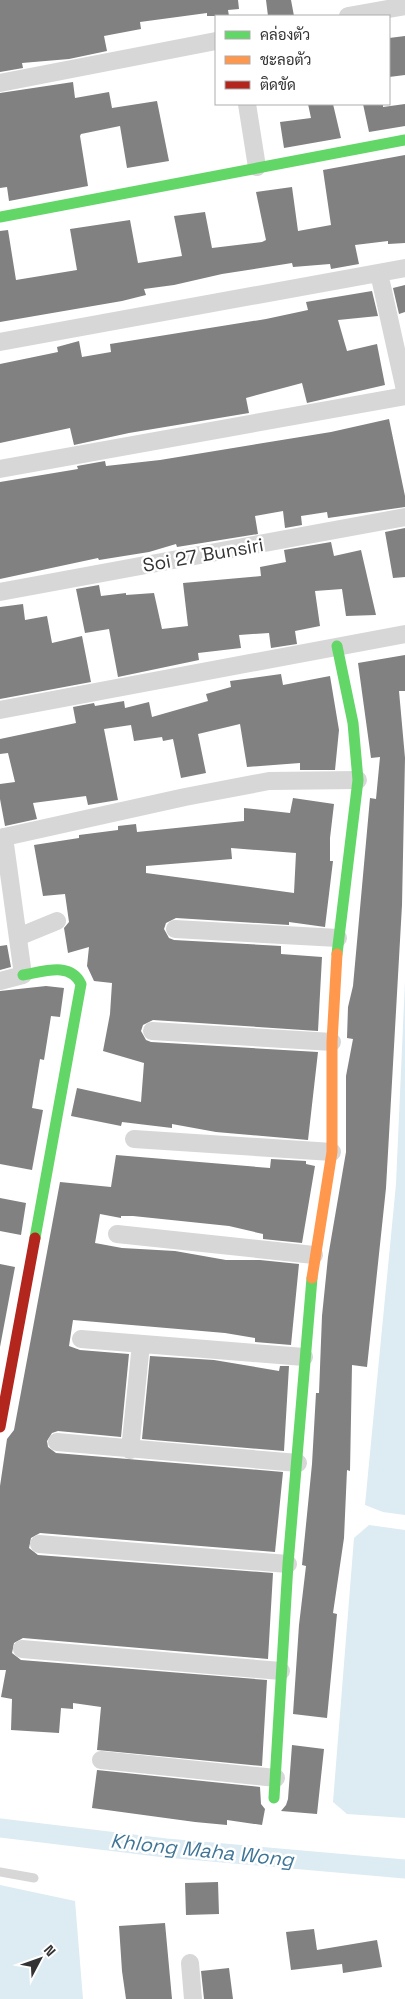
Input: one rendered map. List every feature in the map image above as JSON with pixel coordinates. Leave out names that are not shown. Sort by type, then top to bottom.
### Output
[{"type":"street","points":[[354,15],[405,6]]},
{"type":"street","points":[[0,83],[215,41]]},
{"type":"street","points":[[247,105],[257,167]]},
{"type":"street","points":[[0,217],[405,140]]},
{"type":"street","points":[[0,342],[405,268]]},
{"type":"street","points":[[379,273],[405,390]]},
{"type":"street","points":[[0,469],[405,396]]},
{"type":"street","name":"Soi 27 Bunsiri","points":[[0,592],[405,517]]},
{"type":"street","points":[[0,710],[405,634]]},
{"type":"street","points":[[274,1798],[288,1564],[298,1463],[304,1357],[314,1255],[332,1152],[332,1042],[338,938],[358,780],[355,734],[346,680],[337,646]]},
{"type":"street","points":[[23,975],[2,838],[184,797],[269,781],[358,780]]},
{"type":"street","points":[[18,937],[57,921]]},
{"type":"street","points":[[174,930],[338,938]]},
{"type":"street","points":[[0,981],[23,975],[68,969],[75,973],[81,984],[0,1427]]},
{"type":"street","points":[[152,1031],[332,1042]]},
{"type":"street","points":[[134,1140],[332,1152]]},
{"type":"street","points":[[117,1234],[314,1255]]},
{"type":"street","points":[[82,1339],[304,1357]]},
{"type":"street","points":[[130,1450],[141,1344]]},
{"type":"street","points":[[57,1442],[130,1450],[298,1463]]},
{"type":"street","points":[[39,1544],[288,1564]]},
{"type":"street","points":[[22,1649],[281,1671]]},
{"type":"street","points":[[101,1760],[276,1778]]},
{"type":"street","points":[[190,1963],[193,1999]]},
{"type":"lane","points":[[0,1872],[34,1878]]},
{"type":"shaded area","points":[[405,981],[405,1515],[383,1512],[365,1505],[396,1184]]},
{"type":"shaded area","points":[[369,1525],[405,1530],[405,1818],[347,1814],[333,1802],[354,1538]]},
{"type":"shaded area","points":[[0,1885],[75,1901],[83,1999],[0,1999]]},
{"type":"building","points":[[0,0],[238,0],[239,9],[228,10],[229,15],[207,16],[207,13],[140,22],[141,29],[104,36],[107,51],[69,59],[22,63],[23,68],[0,72]]},
{"type":"building","points":[[266,0],[291,0],[294,15],[268,15]]},
{"type":"building","points":[[405,36],[405,75],[390,77],[390,38]]},
{"type":"building","points":[[73,82],[75,98],[109,92],[112,108],[157,101],[169,161],[127,168],[120,126],[81,134],[88,186],[9,201],[7,187],[0,188],[0,93]]},
{"type":"building","points":[[405,104],[405,126],[369,132],[363,105],[383,105],[383,107]]},
{"type":"building","points":[[308,105],[333,105],[341,138],[284,148],[280,122],[311,118]]},
{"type":"building","points":[[405,155],[405,243],[388,244],[388,241],[355,245],[359,264],[331,269],[330,264],[293,267],[292,263],[222,274],[174,285],[144,289],[146,295],[122,301],[0,322],[0,231],[8,230],[16,280],[77,270],[70,229],[130,220],[138,263],[182,256],[174,216],[205,212],[212,248],[262,242],[266,240],[256,192],[292,187],[298,231],[331,225],[323,170]]},
{"type":"building","points":[[405,285],[405,312],[399,314],[393,288]]},
{"type":"building","points":[[372,291],[378,316],[338,320],[347,351],[377,344],[385,385],[307,403],[302,383],[246,398],[249,413],[129,433],[74,445],[70,428],[0,443],[0,364],[58,352],[57,347],[79,341],[82,357],[111,352],[110,344],[266,319],[308,310],[306,302]]},
{"type":"building","points":[[389,419],[405,496],[405,507],[328,518],[327,512],[301,516],[302,525],[285,528],[283,511],[255,516],[258,534],[177,547],[176,544],[149,552],[99,560],[98,558],[0,579],[0,482],[78,469],[77,466],[105,461],[106,466],[160,460],[331,432]]},
{"type":"building","points":[[405,528],[405,577],[393,578],[385,532]]},
{"type":"building","points":[[331,542],[334,556],[361,550],[376,615],[346,616],[342,589],[315,591],[320,626],[295,631],[297,644],[271,648],[269,633],[239,635],[241,648],[198,653],[199,660],[118,677],[109,629],[85,633],[76,589],[99,585],[101,596],[126,593],[126,595],[154,593],[162,629],[188,626],[183,583],[261,576],[260,567],[286,562],[284,550]]},
{"type":"building","points":[[23,604],[25,620],[47,616],[52,643],[82,636],[91,682],[0,699],[0,607]]},
{"type":"building","points":[[405,655],[405,691],[399,691],[405,758],[402,905],[386,1188],[367,1367],[352,1365],[350,1471],[347,1470],[344,1538],[333,1613],[337,1614],[327,1718],[293,1714],[299,1625],[306,1566],[302,1565],[312,1464],[316,1393],[319,1393],[322,1316],[328,1257],[346,1152],[346,1076],[353,1039],[347,1038],[348,1007],[353,986],[370,798],[376,799],[380,757],[371,758],[358,663]]},
{"type":"building","points":[[281,674],[283,685],[330,676],[339,730],[335,770],[300,770],[300,763],[247,767],[240,724],[198,734],[206,773],[181,778],[173,739],[163,741],[162,737],[134,741],[131,725],[104,729],[118,800],[88,805],[86,796],[33,803],[37,819],[5,826],[0,799],[0,784],[15,782],[8,753],[0,754],[0,739],[76,723],[73,707],[94,703],[95,706],[124,701],[125,708],[149,702],[152,717],[208,701],[206,694],[231,687],[230,681]]},
{"type":"building","points":[[293,798],[334,804],[330,838],[330,861],[333,861],[325,927],[289,922],[289,925],[176,918],[166,923],[164,929],[169,938],[174,940],[281,946],[281,954],[322,957],[318,1031],[153,1020],[143,1025],[141,1031],[146,1040],[151,1042],[318,1052],[308,1140],[216,1132],[172,1124],[172,1128],[122,1122],[121,1126],[71,1116],[77,1088],[141,1102],[144,1063],[103,1051],[110,1014],[112,983],[94,981],[87,966],[89,947],[68,953],[64,928],[69,922],[65,894],[43,896],[34,845],[79,838],[79,835],[118,830],[118,826],[136,824],[137,832],[244,821],[244,808],[290,813]],"holes":[[[231,848],[296,853],[294,893],[146,873],[146,866],[232,859]]]},
{"type":"building","points":[[7,945],[11,967],[0,970],[0,946]]},
{"type":"building","points":[[46,986],[64,988],[60,1017],[51,1016],[44,1060],[40,1059],[32,1108],[43,1110],[32,1170],[0,1164],[0,991]]},
{"type":"building","points":[[116,1155],[270,1168],[271,1159],[306,1161],[306,1164],[315,1166],[302,1243],[263,1239],[263,1234],[229,1226],[133,1216],[121,1216],[121,1218],[100,1214],[95,1243],[122,1248],[175,1251],[226,1260],[260,1260],[299,1264],[291,1345],[255,1342],[255,1338],[225,1333],[73,1320],[69,1346],[80,1350],[129,1354],[121,1437],[58,1431],[52,1433],[47,1441],[48,1447],[56,1453],[283,1472],[275,1552],[40,1533],[31,1538],[29,1548],[38,1555],[273,1573],[268,1659],[23,1638],[14,1643],[12,1653],[21,1660],[267,1680],[262,1766],[97,1750],[101,1707],[73,1703],[73,1709],[61,1708],[59,1733],[11,1730],[12,1699],[1,1697],[6,1670],[0,1670],[0,1486],[7,1439],[14,1430],[60,1182],[111,1187]]},
{"type":"building","points":[[0,1198],[26,1203],[21,1235],[0,1231]]},
{"type":"building","points":[[0,1264],[15,1267],[0,1347]]},
{"type":"building","points":[[150,1356],[214,1360],[279,1371],[280,1366],[289,1366],[284,1451],[142,1439]]},
{"type":"building","points":[[292,1745],[324,1749],[317,1814],[281,1811],[288,1799]]},
{"type":"building","points":[[97,1770],[260,1787],[261,1804],[265,1809],[262,1825],[227,1820],[227,1825],[195,1822],[92,1808]]},
{"type":"building","points":[[218,1882],[219,1914],[186,1915],[185,1883]]},
{"type":"building","points":[[165,1923],[172,1999],[126,1999],[119,1926]]},
{"type":"building","points":[[314,1929],[317,1950],[377,1940],[382,1967],[343,1973],[342,1964],[291,1970],[286,1932]]},
{"type":"building","points":[[229,1968],[233,1999],[204,1999],[201,1971]]},
{"type":"waterway","name":"Khlong Maha Wong","points":[[0,1828],[166,1848],[405,1869]]},
{"type":"traffic: fast","points":[[0,217],[405,140]]},
{"type":"traffic: fast","points":[[337,646],[353,723],[358,780],[337,954]]},
{"type":"traffic: fast","points":[[23,975],[47,970],[63,970],[70,972],[81,984],[35,1238]]},
{"type":"traffic: fast","points":[[274,1798],[288,1564],[312,1278]]},
{"type":"traffic: slow","points":[[312,1278],[332,1152],[332,1042],[337,954]]},
{"type":"traffic: jam","points":[[0,1427],[35,1238]]}]
